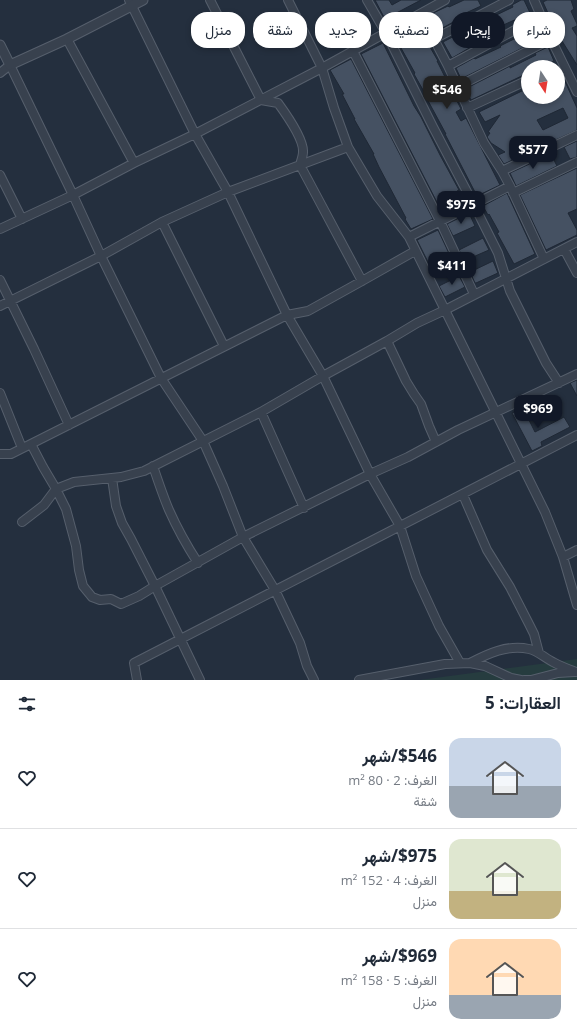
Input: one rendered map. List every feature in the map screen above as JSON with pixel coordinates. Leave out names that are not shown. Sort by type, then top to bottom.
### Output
[{"type":"street","points":[[0,73],[10,65],[67,39],[130,3],[143,0]]},
{"type":"street","points":[[210,0],[261,100]]},
{"type":"street","points":[[288,0],[322,68],[348,147],[377,196],[409,237],[545,512],[563,556],[577,605]]},
{"type":"street","points":[[367,0],[379,21]]},
{"type":"street","points":[[443,34],[510,0]]},
{"type":"street","points":[[534,0],[539,12]]},
{"type":"street","points":[[424,12],[440,1]]},
{"type":"street","points":[[130,3],[195,134],[228,192],[287,315],[323,376],[370,474],[400,526],[416,576],[439,626],[460,663]]},
{"type":"street","points":[[448,66],[513,31]]},
{"type":"street","points":[[0,229],[73,195],[134,163],[195,134],[379,37]]},
{"type":"street","points":[[67,39],[134,163]]},
{"type":"street","points":[[0,45],[161,378],[202,441],[223,486],[243,538],[275,590],[300,643],[307,666],[314,680]]},
{"type":"street","points":[[394,48],[498,253],[510,291],[546,363],[559,382]]},
{"type":"street","points":[[439,48],[484,143],[502,171],[544,259]]},
{"type":"street","points":[[458,87],[534,48]]},
{"type":"street","points":[[556,48],[562,60]]},
{"type":"street","points":[[353,51],[440,221],[474,294]]},
{"type":"street","points":[[565,67],[577,92]]},
{"type":"street","points":[[467,108],[521,83]]},
{"type":"street","points":[[261,100],[278,103],[300,138],[304,152],[300,165],[362,281]]},
{"type":"street","points":[[502,171],[577,135]]},
{"type":"street","points":[[0,306],[101,256],[162,222],[228,192],[348,147]]},
{"type":"street","points":[[409,237],[474,205],[577,162]]},
{"type":"street","points":[[0,175],[22,218]]},
{"type":"street","points":[[162,222],[224,346]]},
{"type":"street","points":[[22,522],[44,505],[56,489],[74,482],[121,477],[153,466],[261,412],[416,323],[445,310],[577,242]]},
{"type":"street","points":[[564,249],[577,274]]},
{"type":"street","points":[[0,454],[11,454],[287,315],[308,311],[415,251]]},
{"type":"street","points":[[0,280],[69,425]]},
{"type":"street","points":[[387,341],[406,382],[421,404],[436,442]]},
{"type":"street","points":[[31,444],[66,509],[76,546],[83,586],[92,597],[100,600],[111,599],[121,604],[140,596],[155,586],[243,538],[370,474],[408,457],[458,430],[577,374]]},
{"type":"street","points":[[0,393],[22,448]]},
{"type":"street","points":[[261,412],[304,508]]},
{"type":"street","points":[[137,680],[134,663],[180,638],[577,436]]},
{"type":"street","points":[[153,466],[169,511],[198,563]]},
{"type":"street","points":[[112,478],[116,506],[122,524],[155,586],[200,680]]},
{"type":"street","points":[[463,495],[487,550],[510,587],[534,634],[539,653]]},
{"type":"street","points":[[563,556],[577,550]]},
{"type":"street","points":[[470,663],[487,654],[519,648],[529,649],[539,653],[552,662],[576,672]]},
{"type":"street","points":[[359,680],[445,664],[460,663],[485,666],[511,678],[521,680]]},
{"type":"street","points":[[524,680],[530,680],[558,673],[576,672]]},
{"type":"green space","points":[[577,659],[577,680],[420,680]]},
{"type":"building","points":[[375,0],[389,0],[392,5],[401,0],[421,0],[398,12],[381,12]]},
{"type":"building","points":[[464,0],[478,0],[481,6],[468,12],[451,12],[451,23],[443,28],[443,12],[435,12],[448,6],[449,7]]},
{"type":"building","points":[[524,0],[530,12],[513,12],[513,21],[505,24],[505,12],[503,12],[513,7],[512,5]]},
{"type":"building","points":[[547,0],[571,0],[574,9],[571,11],[577,24],[577,26],[572,28],[577,36],[577,65],[565,46],[565,12],[548,12],[543,2]]},
{"type":"building","points":[[451,38],[451,48],[469,48],[452,58],[443,42]]},
{"type":"building","points":[[513,40],[513,48],[522,48],[461,79],[456,68],[474,58],[475,59],[499,48],[505,48],[505,44]]},
{"type":"building","points":[[379,45],[379,48],[385,48],[414,106],[459,190],[457,191],[464,203],[443,214],[361,54]]},
{"type":"building","points":[[401,48],[430,48],[461,109],[456,112],[461,121],[466,118],[500,185],[477,196],[414,74],[415,73]]},
{"type":"building","points":[[548,48],[554,60],[526,60],[536,55],[535,53]]},
{"type":"building","points":[[351,59],[433,219],[411,229],[379,167],[374,154],[354,119],[342,94],[344,94],[330,70]]},
{"type":"building","points":[[521,62],[521,76],[471,100],[465,89],[510,66],[510,68]]},
{"type":"building","points":[[565,81],[577,108],[577,130],[504,164],[498,155],[505,152],[491,143],[487,137],[490,133],[488,132],[500,115],[485,122],[479,112],[521,91],[521,104],[565,104]],"holes":[[[563,108],[568,118],[543,130],[537,120]]]},
{"type":"building","points":[[577,141],[577,157],[570,159],[564,147]]},
{"type":"building","points":[[551,154],[557,166],[516,186],[510,173]]},
{"type":"building","points":[[577,168],[577,209],[568,213],[577,230],[577,235],[546,250],[520,195]]},
{"type":"building","points":[[507,193],[535,254],[514,264],[497,233],[499,232],[483,206]]},
{"type":"building","points":[[469,213],[475,226],[453,236],[447,224]]},
{"type":"building","points":[[438,230],[453,262],[433,272],[417,240]]},
{"type":"building","points":[[483,238],[489,250],[466,260],[464,257],[463,258],[459,250]]},
{"type":"building","points":[[493,261],[498,273],[475,283],[470,272]]},
{"type":"building","points":[[459,276],[465,287],[445,297],[439,286]]},
{"type":"building","points":[[577,380],[577,396],[570,383]]},
{"type":"building","points":[[523,408],[535,432],[564,417],[570,427],[541,442],[542,446],[532,451],[512,413]]}]
